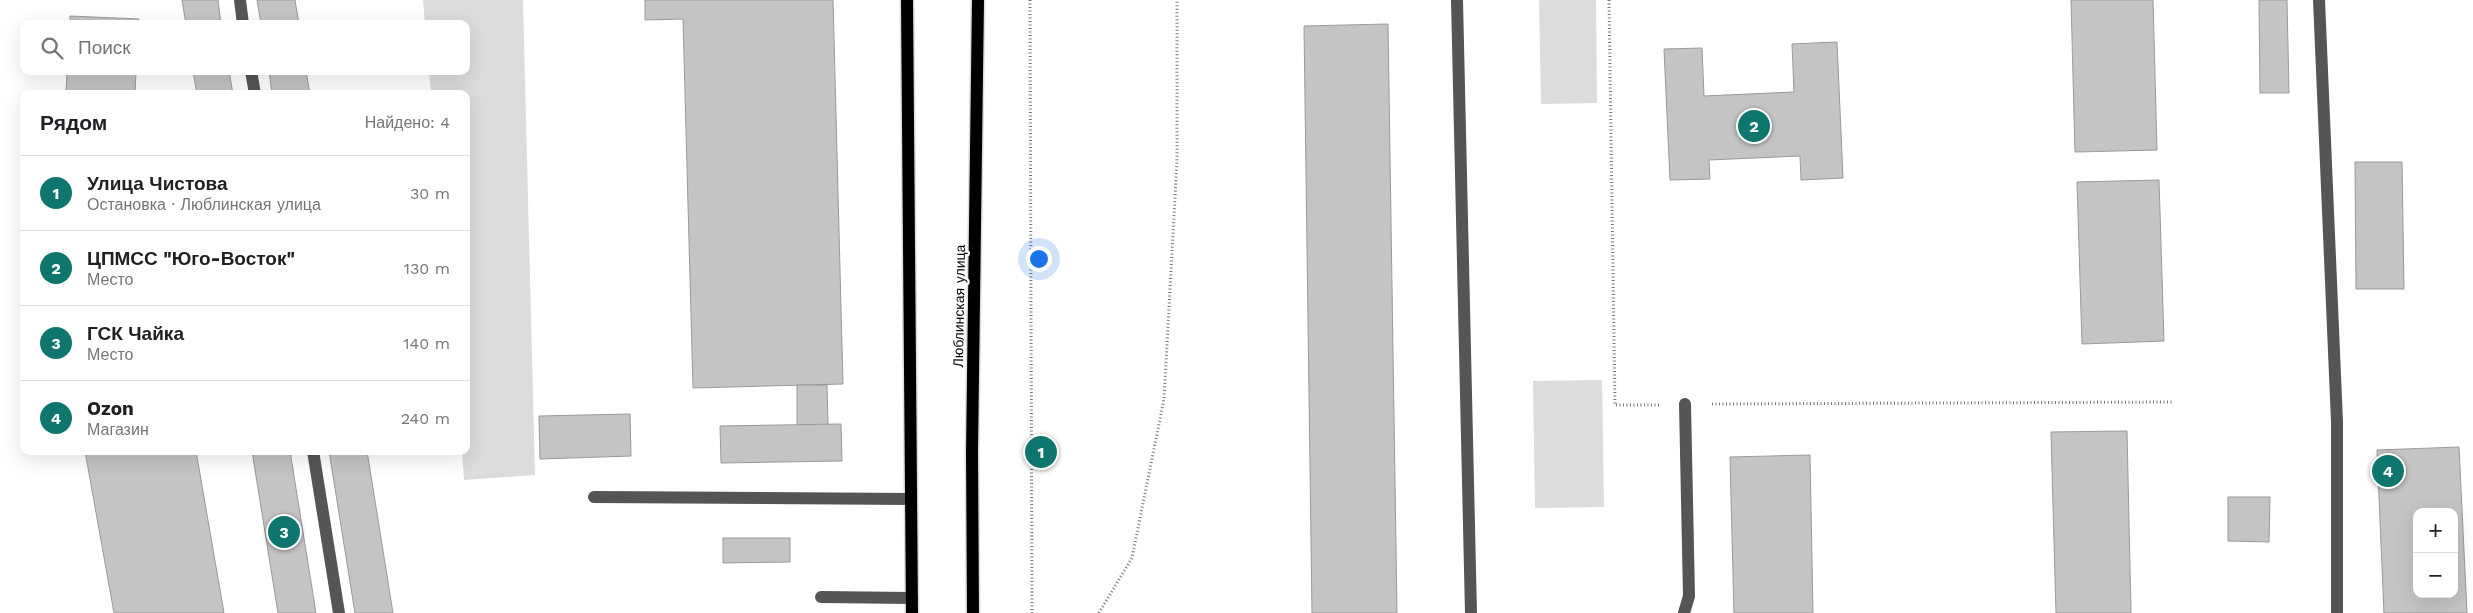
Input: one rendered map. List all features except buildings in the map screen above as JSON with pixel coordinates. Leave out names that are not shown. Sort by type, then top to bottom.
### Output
[{"type":"main road","points":[[907,0],[912,613]]},
{"type":"main road","name":"Люблинская улица","points":[[973,613],[972,452],[978,0]]},
{"type":"lane","points":[[240,0],[242,20]]},
{"type":"lane","points":[[1457,0],[1472,613]]},
{"type":"lane","points":[[2319,0],[2337,422],[2337,613]]},
{"type":"lane","points":[[252,75],[254,90]]},
{"type":"lane","points":[[1684,613],[1689,596],[1685,404]]},
{"type":"lane","points":[[314,455],[339,613]]},
{"type":"lane","points":[[594,497],[911,499]]},
{"type":"lane","points":[[822,597],[912,598]]},
{"type":"path","points":[[1030,0],[1032,613]]},
{"type":"path","points":[[1099,613],[1132,558],[1164,399],[1176,161],[1178,0]]},
{"type":"path","points":[[1609,0],[1615,405],[2174,402]]},
{"type":"shaded area","points":[[423,0],[523,0],[535,475],[464,480],[462,455],[470,455],[470,90],[431,90],[429,75],[470,75],[470,20],[425,20]]},
{"type":"shaded area","points":[[1539,0],[1596,0],[1597,103],[1541,104]]},
{"type":"shaded area","points":[[1602,380],[1604,507],[1535,508],[1533,381]]},
{"type":"place","name":"ЦПМСС \"Юго-Восток\"","points":[[1754,126]]},
{"type":"place","name":"Улица Чистова","points":[[1041,452]]},
{"type":"place","name":"Ozon","points":[[2388,471]]},
{"type":"place","name":"ГСК Чайка","points":[[284,532]]}]
